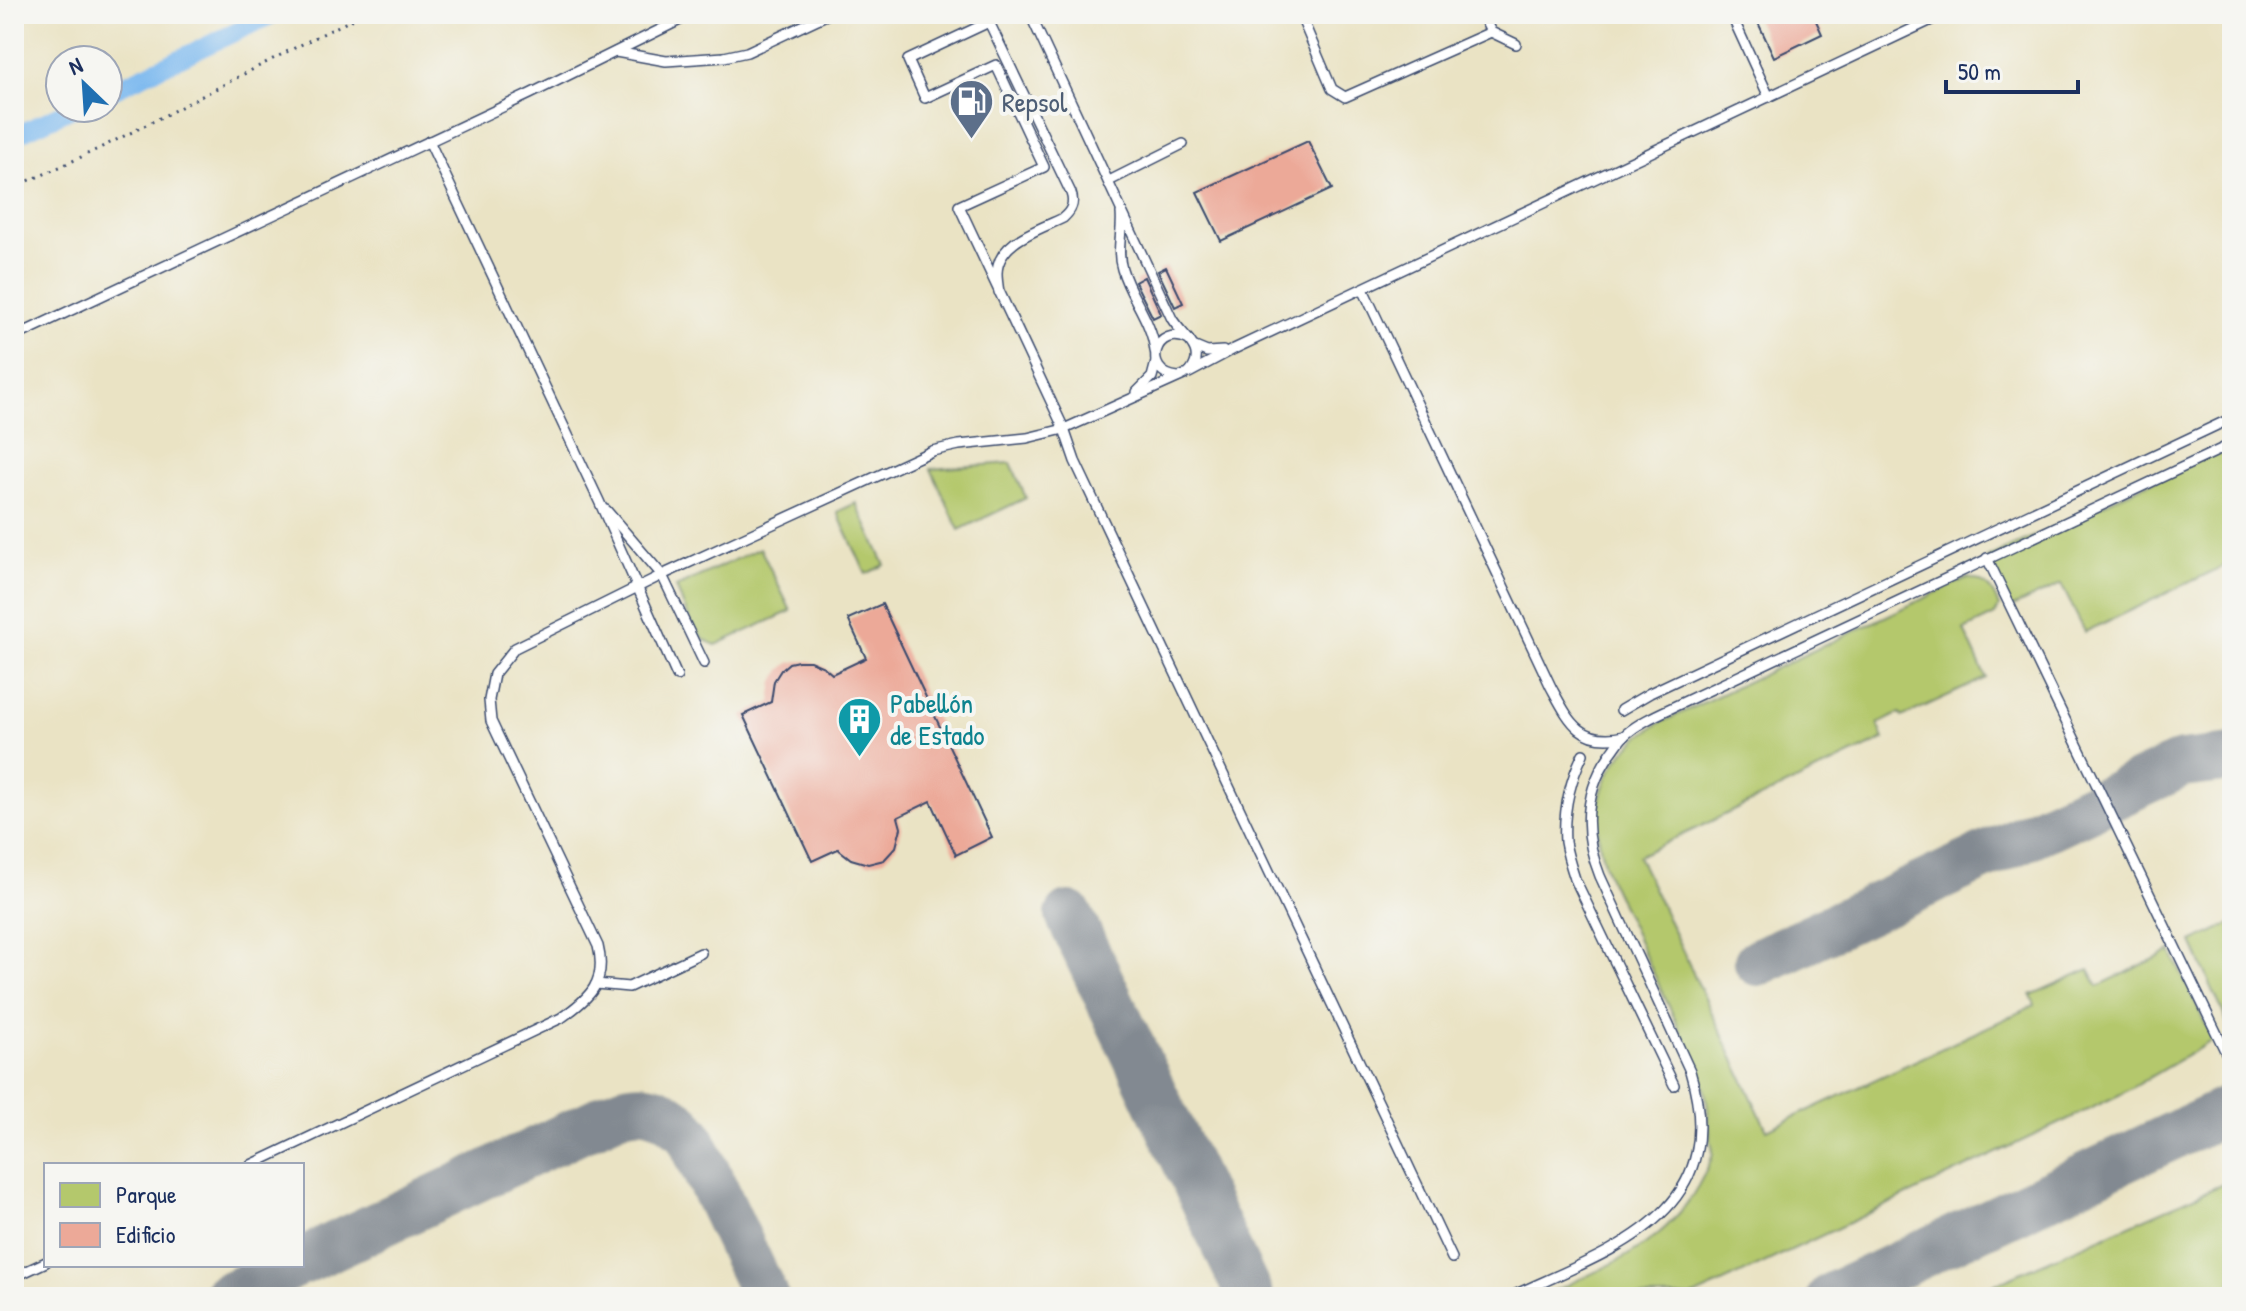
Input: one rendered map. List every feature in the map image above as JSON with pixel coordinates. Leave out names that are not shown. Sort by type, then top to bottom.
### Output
[{"type":"lane","points":[[14,337],[692,14]]},
{"type":"lane","points":[[616,52],[666,61],[724,57],[747,52],[828,14]]},
{"type":"lane","points":[[1030,14],[1109,181],[1120,205],[1172,319],[1192,343],[1196,361],[1186,374],[1175,377],[1166,374],[1155,358],[1151,333],[1122,269],[1120,205]]},
{"type":"lane","points":[[1300,14],[1332,89],[1345,97],[1491,32]]},
{"type":"lane","points":[[1482,14],[1491,32],[1516,44]]},
{"type":"lane","points":[[1731,14],[1769,97]]},
{"type":"lane","points":[[255,1163],[561,1018],[592,993],[602,963],[598,946],[491,721],[489,700],[494,674],[515,648],[662,575],[932,451],[1027,438],[1064,429],[1944,14]]},
{"type":"lane","points":[[999,292],[997,274],[1006,250],[1013,243],[1063,218],[1069,213],[1073,202],[989,22],[908,60],[925,98],[996,65],[1044,167],[959,206],[999,292],[1064,429],[1075,461],[1452,1258]]},
{"type":"lane","points":[[429,141],[599,501],[677,676]]},
{"type":"lane","points":[[1109,181],[1183,144]]},
{"type":"lane","points":[[1363,289],[1544,673],[1571,723],[1594,737],[1624,736],[1669,709],[2232,444]]},
{"type":"lane","points":[[1124,401],[1150,381],[1157,348],[1165,338],[1177,335],[1212,353],[1234,349]]},
{"type":"lane","points":[[1621,710],[1664,686],[2232,418]]},
{"type":"lane","points":[[599,501],[662,575],[704,663]]},
{"type":"lane","points":[[1987,558],[2232,1065]]},
{"type":"lane","points":[[1510,1297],[1629,1240],[1656,1220],[1679,1194],[1697,1150],[1700,1118],[1695,1087],[1681,1048],[1600,876],[1590,848],[1588,809],[1594,784],[1624,736]]},
{"type":"lane","points":[[1583,754],[1575,769],[1565,811],[1568,855],[1575,879],[1674,1085]]},
{"type":"lane","points":[[596,984],[629,987],[701,953]]},
{"type":"lane","points":[[1661,1057],[1681,1048]]},
{"type":"lane","points":[[14,1277],[44,1263]]},
{"type":"path","points":[[14,187],[130,133],[364,14]]},
{"type":"green space","points":[[2232,444],[2232,562],[2085,632],[2061,584],[2011,608],[1987,558]]},
{"type":"green space","points":[[1011,463],[1026,498],[959,530],[931,469]]},
{"type":"green space","points":[[856,503],[885,565],[866,574],[837,512]]},
{"type":"green space","points":[[760,548],[791,611],[716,645],[708,642],[691,621],[676,587]]},
{"type":"green space","points":[[1967,578],[1988,587],[1999,607],[1995,615],[1964,630],[1986,678],[1902,717],[1900,713],[1878,724],[1884,739],[1638,856],[1767,1130],[2035,1005],[2031,995],[2089,969],[2098,986],[2171,951],[2213,1040],[2119,1095],[1692,1297],[1541,1297],[1608,1266],[1667,1226],[1684,1208],[1698,1186],[1713,1153],[1701,1075],[1610,880],[1602,856],[1598,811],[1610,771],[1639,737],[1660,723]]},
{"type":"green space","points":[[2232,923],[2232,1029],[2192,942]]},
{"type":"green space","points":[[2232,1180],[2232,1297],[1969,1297],[2004,1280]]},
{"type":"building","points":[[1754,14],[1813,14],[1822,34],[1774,57]]},
{"type":"building","points":[[1308,141],[1332,189],[1221,241],[1197,192]]},
{"type":"building","points":[[1166,267],[1183,303],[1175,307],[1158,271]]},
{"type":"building","points":[[1144,277],[1161,314],[1153,318],[1135,282]]},
{"type":"building","name":"Pabellón de Estado","points":[[882,604],[992,837],[956,855],[931,801],[898,817],[901,828],[896,847],[884,860],[868,864],[851,859],[838,849],[812,861],[743,715],[771,702],[774,681],[789,663],[810,661],[832,674],[866,658],[848,619]]},
{"type":"waterway","points":[[124,84],[274,14]]},
{"type":"waterway","points":[[14,136],[44,122]]},
{"type":"taxiway","points":[[1758,962],[2182,764],[2232,758]]},
{"type":"taxiway","points":[[1069,915],[1250,1297]]},
{"type":"taxiway","points":[[304,1260],[617,1112],[637,1107],[665,1114],[689,1135],[765,1297]]},
{"type":"taxiway","points":[[1831,1297],[2232,1108]]},
{"type":"taxiway","points":[[225,1297],[289,1267]]},
{"type":"place","name":"Repsol","points":[[971,141]]},
{"type":"place","name":"Pabellón de Estado","points":[[859,758]]}]
